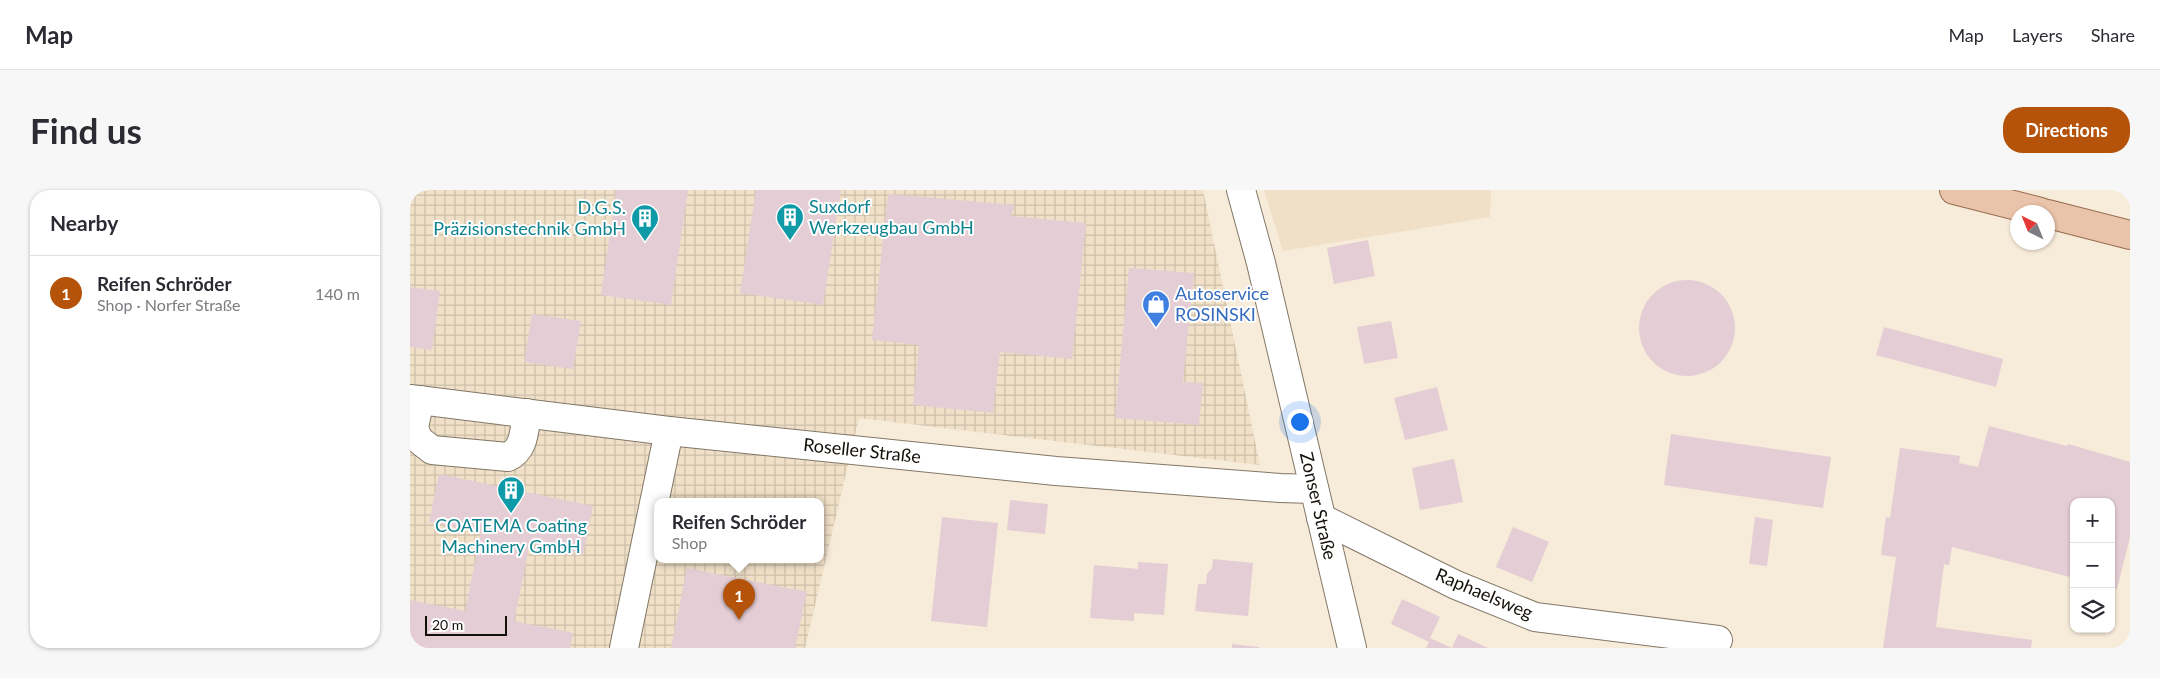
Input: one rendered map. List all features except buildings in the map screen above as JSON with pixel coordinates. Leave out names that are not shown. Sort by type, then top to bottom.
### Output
[{"type":"main road","points":[[1954,190],[2013,205]]},
{"type":"main road","points":[[2055,216],[2130,235]]},
{"type":"street","name":"Zonser Straße","points":[[1241,190],[1263,272],[1352,648]]},
{"type":"street","name":"Roseller Straße","points":[[415,400],[669,430],[1056,471],[1280,488],[1314,488]]},
{"type":"street","points":[[415,400],[414,427],[418,440],[432,450],[508,457],[516,453],[522,444],[527,413]]},
{"type":"street","points":[[655,498],[669,430]]},
{"type":"street","points":[[624,648],[654,503]]},
{"type":"street","name":"Raphaelsweg","points":[[1321,518],[1456,585],[1535,617],[1718,640]]},
{"type":"shaded area","points":[[410,190],[1203,190],[1260,465],[859,418],[805,648],[410,648]]},
{"type":"shaded area","points":[[1264,190],[1491,190],[1490,217],[1283,251]]},
{"type":"place","name":"Suxdorf Werkzeugbau GmbH","points":[[790,241]]},
{"type":"place","name":"D.G.S. Präzisionstechnik GmbH","points":[[645,242]]},
{"type":"place","name":"Autoservice ROSINSKI","points":[[1156,328]]},
{"type":"place","name":"COATEMA Coating Machinery GmbH","points":[[511,514]]},
{"type":"place","name":"Reifen Schröder","points":[[739,620]]}]
